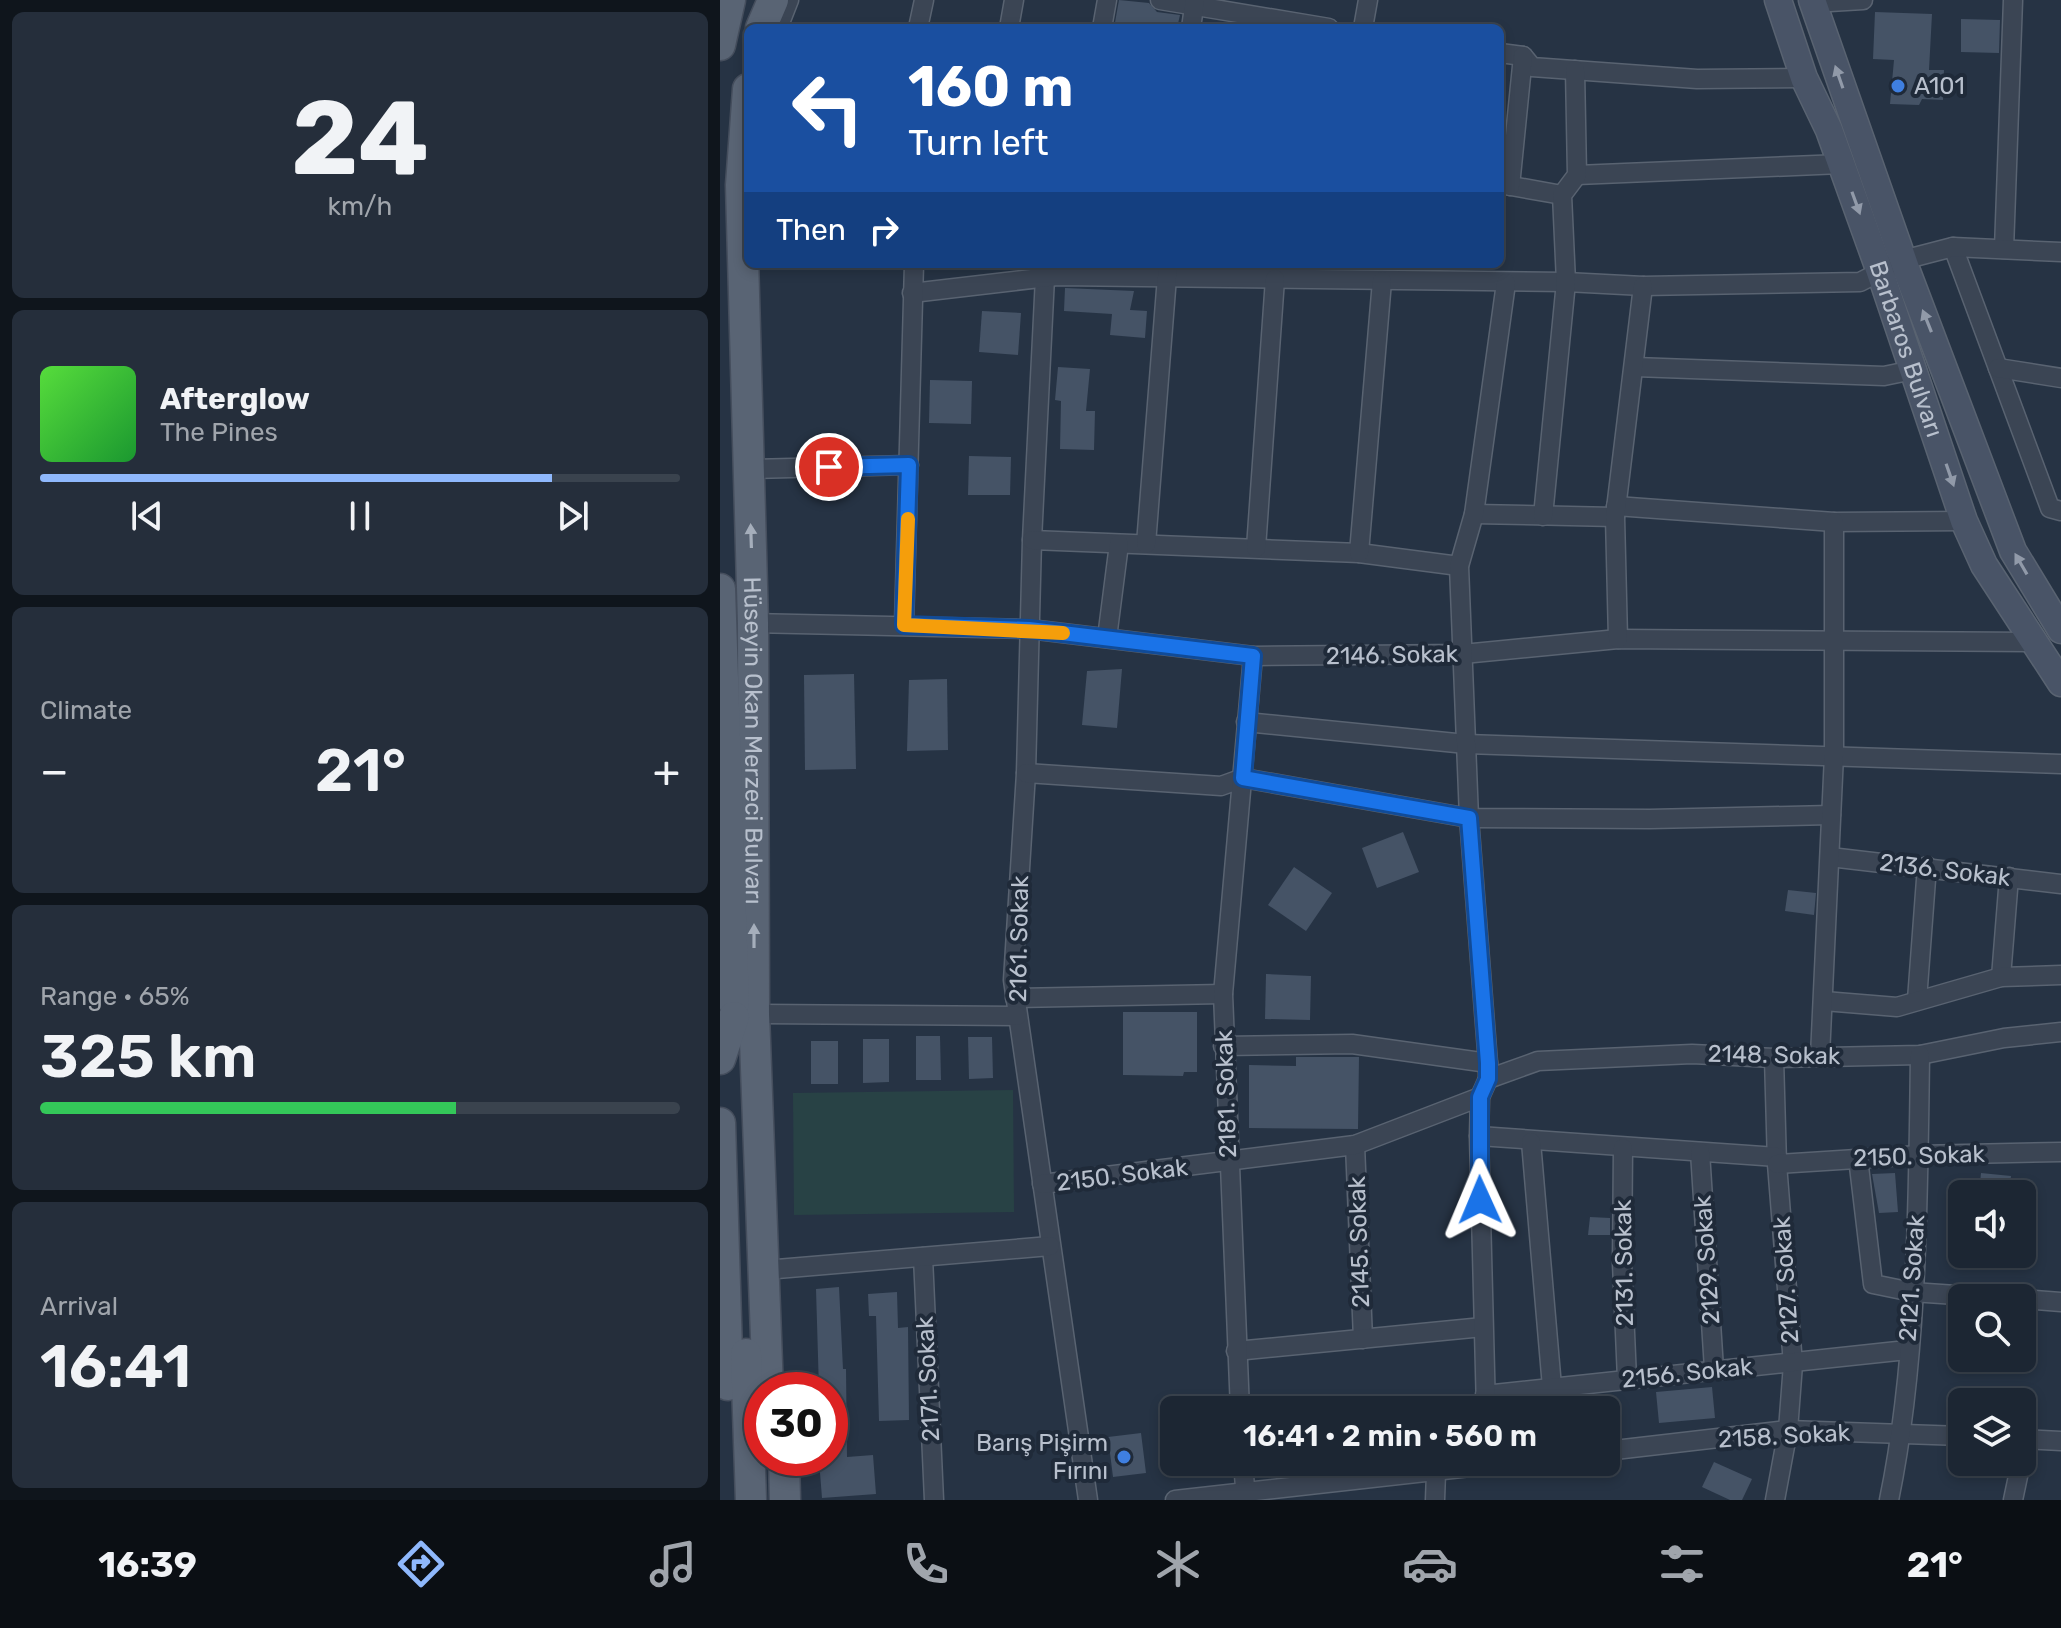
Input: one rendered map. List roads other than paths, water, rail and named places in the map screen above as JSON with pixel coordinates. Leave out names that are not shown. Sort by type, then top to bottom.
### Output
[{"type":"main road","points":[[720,45],[730,0]]},
{"type":"main road","points":[[763,24],[773,0]]},
{"type":"main road","name":"Hüseyin Okan Merzeci Bulvarı","points":[[746,268],[753,623],[736,1016],[766,1372]]},
{"type":"main road","name":"Hüseyin Okan Merzeci Bulvarı","points":[[720,589],[751,1500]]},
{"type":"main road","points":[[720,1059],[736,1016],[770,1052],[780,1372]]},
{"type":"main road","points":[[720,1123],[731,1500]]},
{"type":"main road","points":[[771,1476],[772,1500]]},
{"type":"main road","points":[[784,1476],[785,1500]]},
{"type":"street","points":[[780,24],[789,0]]},
{"type":"street","points":[[919,24],[924,0]]},
{"type":"street","points":[[1010,24],[1014,0]]},
{"type":"street","points":[[1103,24],[1107,0]]},
{"type":"street","points":[[1160,0],[1195,3],[1285,24],[1288,0]]},
{"type":"street","points":[[1364,24],[1368,0]]},
{"type":"street","name":"Barbaros Bulvarı","points":[[1778,0],[1804,78],[1841,164],[1891,264],[2013,551],[2061,630]]},
{"type":"street","points":[[1812,2],[1863,0]]},
{"type":"street","points":[[2004,249],[2013,0]]},
{"type":"street","name":"Barbaros Bulvarı","points":[[1812,2],[1891,264],[1913,370],[1964,521],[1984,565],[2031,642],[2061,683]]},
{"type":"street","points":[[1192,24],[1195,3]]},
{"type":"street","points":[[1504,54],[1523,56],[1532,67],[1697,79],[1804,78]]},
{"type":"street","points":[[1523,56],[1505,185],[1562,195]]},
{"type":"street","points":[[1543,516],[1566,282],[1562,195],[1577,175],[1575,70]]},
{"type":"street","points":[[1577,175],[1841,164]]},
{"type":"street","points":[[1953,247],[2050,508],[2061,511]]},
{"type":"street","points":[[912,293],[1054,272],[1168,271],[1275,279],[1566,282],[1643,286],[1860,282],[1891,264],[1953,247],[2061,252]]},
{"type":"street","points":[[904,625],[914,268]]},
{"type":"street","points":[[1146,544],[1168,271]]},
{"type":"street","name":"2161. Sokak","points":[[1054,272],[1032,540],[1026,773],[1013,980],[1088,1500]]},
{"type":"street","points":[[1256,548],[1275,279]]},
{"type":"street","points":[[1359,553],[1382,281]]},
{"type":"street","points":[[1486,1396],[1479,1136],[1480,1097],[1488,1071],[1469,818],[1459,566],[1474,514],[1506,283]]},
{"type":"street","points":[[1618,639],[1616,511],[1643,286]]},
{"type":"street","points":[[1635,367],[1884,376],[1913,370]]},
{"type":"street","points":[[1998,368],[2061,378]]},
{"type":"street","points":[[749,469],[909,465]]},
{"type":"street","points":[[1474,514],[1543,516],[1616,511],[1834,522],[1964,521]]},
{"type":"street","points":[[1820,1056],[1834,755],[1834,522]]},
{"type":"street","points":[[1032,540],[1359,553],[1459,566]]},
{"type":"street","points":[[1107,638],[1119,544]]},
{"type":"street","name":"2146. Sokak","points":[[753,623],[1029,629],[1253,656],[1463,654],[1618,639],[2031,642]]},
{"type":"street","name":"2181. Sokak","points":[[1239,1396],[1223,994],[1253,656]]},
{"type":"street","points":[[1246,722],[1466,744],[2061,764]]},
{"type":"street","points":[[1026,773],[1221,786],[1243,778],[1469,818],[1650,819],[1831,815]]},
{"type":"street","name":"2136. Sokak","points":[[1830,857],[2061,884]]},
{"type":"street","points":[[1917,1000],[1927,866]]},
{"type":"street","points":[[2001,977],[2009,877]]},
{"type":"street","points":[[1824,1001],[1897,1007],[2001,977],[2061,975]]},
{"type":"street","points":[[736,1016],[1016,1007],[1223,994]]},
{"type":"street","name":"2148. Sokak","points":[[1488,1071],[1538,1061],[1692,1054],[1774,1058],[1920,1055],[2004,1038],[2061,1032]]},
{"type":"street","points":[[1223,1046],[1352,1044],[1488,1071]]},
{"type":"street","name":"2121. Sokak","points":[[1889,1500],[1903,1432],[1919,1155],[1920,1055]]},
{"type":"street","name":"2127. Sokak","points":[[1774,1058],[1777,1160],[1793,1364],[1788,1430],[1775,1500]]},
{"type":"street","name":"2150. Sokak","points":[[1042,1184],[1355,1145],[1480,1097]]},
{"type":"street","name":"2150. Sokak","points":[[1479,1136],[1777,1160],[2061,1152]]},
{"type":"street","points":[[1531,1142],[1552,1387]]},
{"type":"street","name":"2145. Sokak","points":[[1355,1145],[1363,1339]]},
{"type":"street","name":"2131. Sokak","points":[[1623,1148],[1622,1263],[1627,1379]]},
{"type":"street","name":"2129. Sokak","points":[[1700,1152],[1714,1369]]},
{"type":"street","points":[[1858,1158],[1873,1284],[1912,1292],[1948,1294]]},
{"type":"street","points":[[777,1269],[1050,1246]]},
{"type":"street","name":"2171. Sokak","points":[[923,1257],[934,1500]]},
{"type":"street","points":[[2036,1300],[2061,1302]]},
{"type":"street","points":[[1236,1351],[1483,1327]]},
{"type":"street","name":"2156. Sokak","points":[[1515,1396],[1552,1387],[1907,1350]]},
{"type":"street","name":"2158. Sokak","points":[[1620,1449],[1788,1430],[1948,1435]]},
{"type":"street","points":[[2036,1444],[2061,1441]]},
{"type":"street","points":[[1244,1476],[1246,1497]]},
{"type":"street","points":[[1175,1500],[1246,1497],[1406,1476]]},
{"type":"street","points":[[1435,1500],[1436,1476]]},
{"type":"street","points":[[2013,1500],[2018,1476]]},
{"type":"place","name":"A101","points":[[1898,86]]},
{"type":"place","name":"Barış Pişirm Fırını","points":[[1124,1457]]}]
